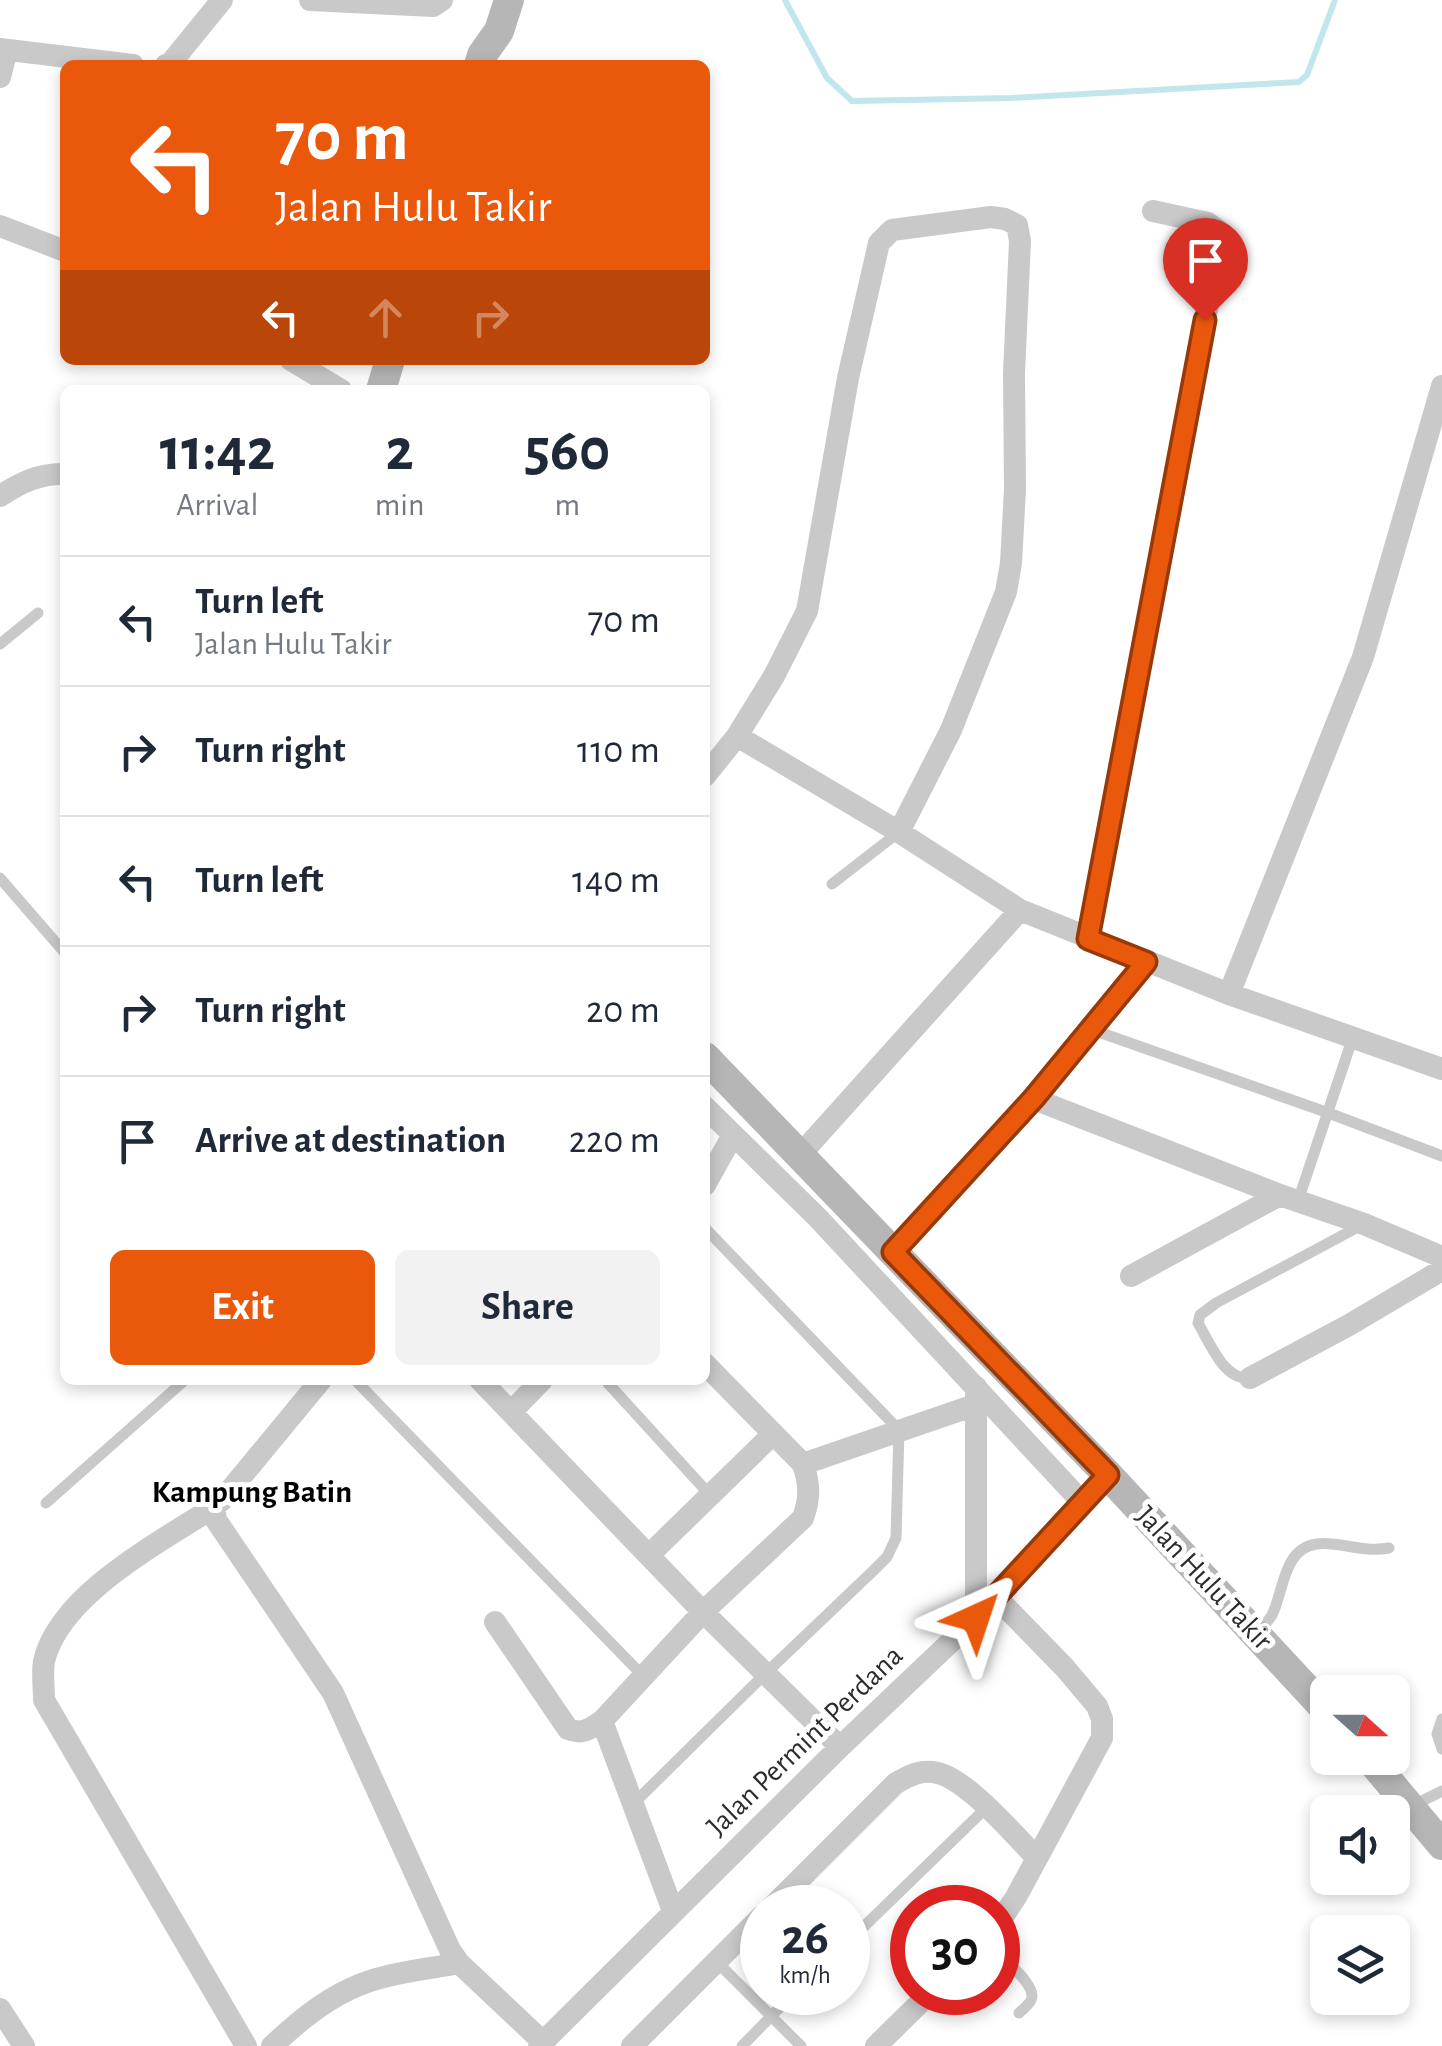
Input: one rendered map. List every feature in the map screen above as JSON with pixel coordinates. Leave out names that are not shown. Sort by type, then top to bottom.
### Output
[{"type":"street","points":[[173,60],[222,0]]},
{"type":"street","points":[[310,0],[433,6],[442,0]]},
{"type":"street","points":[[481,60],[479,26],[486,0]]},
{"type":"street","points":[[481,60],[498,31],[508,0]]},
{"type":"street","points":[[0,77],[3,49],[92,60]]},
{"type":"street","points":[[1088,939],[1220,232],[1208,223],[1153,211]]},
{"type":"street","points":[[710,770],[737,736],[774,676],[806,611],[848,378],[879,243],[892,230],[990,218],[1004,220],[1017,225],[1020,241],[1014,372],[1015,488],[1006,592],[951,730],[898,832]]},
{"type":"street","points":[[0,226],[60,249]]},
{"type":"street","points":[[298,365],[328,385]]},
{"type":"street","points":[[1229,994],[1363,657],[1442,386]]},
{"type":"street","points":[[0,496],[18,484],[60,474]]},
{"type":"street","points":[[737,736],[1020,910],[1229,994],[1440,1063]]},
{"type":"street","points":[[800,1155],[1020,910]]},
{"type":"street","points":[[893,1252],[1034,1098],[1146,962]]},
{"type":"street","name":"Jalan Hulu Takir","points":[[710,1062],[1108,1475],[1310,1692]]},
{"type":"street","points":[[1034,1098],[1442,1257]]},
{"type":"street","points":[[710,1113],[735,1142],[818,1218],[976,1396],[1082,1502]]},
{"type":"street","points":[[710,1141],[735,1142]]},
{"type":"street","points":[[710,1177],[735,1142]]},
{"type":"street","points":[[1131,1276],[1289,1198]]},
{"type":"street","points":[[1250,1378],[1442,1270]]},
{"type":"street","points":[[495,1622],[568,1729],[586,1731],[602,1721],[703,1612],[803,1518],[809,1501],[809,1482],[802,1464],[710,1369]]},
{"type":"street","points":[[246,2046],[44,1700],[44,1662],[54,1635],[80,1600],[222,1500],[317,1385]]},
{"type":"street","points":[[485,1385],[703,1612],[840,1746]]},
{"type":"street","points":[[511,1412],[537,1385]]},
{"type":"street","points":[[802,1464],[900,1430],[976,1396]]},
{"type":"street","points":[[976,1396],[976,1618]]},
{"type":"street","points":[[649,1555],[774,1434]]},
{"type":"street","name":"Jalan Permint Perdana","points":[[542,2044],[840,1746],[976,1618],[1108,1475]]},
{"type":"street","points":[[214,1507],[220,1529],[333,1693],[440,1931],[459,1963],[542,2044]]},
{"type":"street","points":[[994,1596],[1064,1668],[1097,1706],[1102,1720],[1102,1738],[1020,1890]]},
{"type":"street","points":[[602,1721],[673,1911]]},
{"type":"street","points":[[795,1885],[896,1784],[916,1772],[953,1778],[1037,1858]]},
{"type":"street","points":[[1384,1775],[1442,1844]]},
{"type":"street","points":[[632,2046],[740,1938]]},
{"type":"street","points":[[272,2046],[298,2021],[353,1987],[459,1963]]},
{"type":"street","points":[[0,2010],[24,2046]]},
{"type":"street","points":[[876,2046],[908,2015]]},
{"type":"lane","points":[[0,644],[38,614]]},
{"type":"lane","points":[[832,884],[898,832]]},
{"type":"lane","points":[[0,878],[60,947]]},
{"type":"lane","points":[[1090,1029],[1442,1156]]},
{"type":"lane","points":[[1289,1198],[1353,1037]]},
{"type":"lane","points":[[1250,1378],[1237,1378],[1229,1372],[1198,1323],[1200,1316],[1216,1302],[1364,1224]]},
{"type":"lane","points":[[633,1804],[887,1557],[896,1538],[900,1430],[710,1233]]},
{"type":"lane","points":[[46,1503],[179,1385]]},
{"type":"lane","points":[[360,1385],[644,1677]]},
{"type":"lane","points":[[610,1385],[710,1495]]},
{"type":"lane","points":[[1256,1634],[1271,1616],[1298,1552],[1318,1544],[1389,1548]]},
{"type":"lane","points":[[1442,1719],[1437,1734],[1442,1749]]},
{"type":"lane","points":[[1412,1806],[1442,1791]]},
{"type":"lane","points":[[870,1920],[986,1807]]},
{"type":"lane","points":[[717,1962],[801,2046]]},
{"type":"lane","points":[[1020,1975],[1033,1994],[1020,2012]]},
{"type":"lane","points":[[742,2046],[770,2017]]},
{"type":"waterway","points":[[785,0],[827,78],[852,101],[1011,98],[1299,82],[1307,75],[1335,0]]},
{"type":"district","name":"Kampung Batin","points":[[252,1492]]},
{"type":"route","points":[[976,1618],[1108,1475],[893,1252],[1034,1098],[1146,962],[1088,939],[1205,320]]}]
